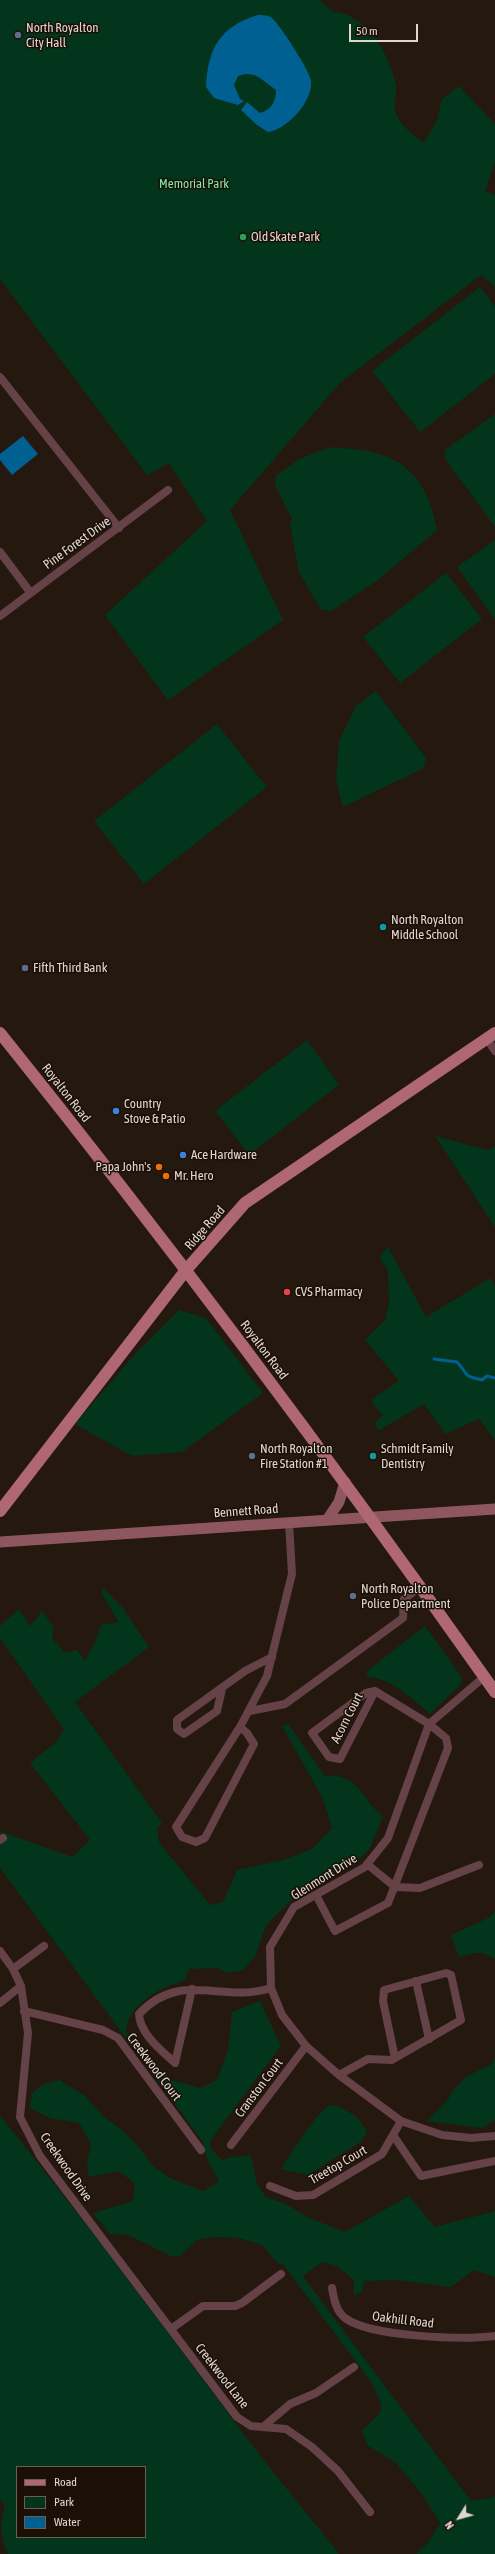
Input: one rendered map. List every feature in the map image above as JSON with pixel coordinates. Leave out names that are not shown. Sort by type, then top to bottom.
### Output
[{"type":"main road","name":"Royalton Road","points":[[0,1033],[186,1270],[372,1518],[495,1692]]},
{"type":"main road","name":"Ridge Road","points":[[0,1511],[186,1270],[245,1203],[491,1036]]},
{"type":"street","points":[[0,377],[119,528]]},
{"type":"street","name":"Pine Forest Drive","points":[[0,616],[168,490]]},
{"type":"street","points":[[0,552],[30,592]]},
{"type":"street","points":[[491,1036],[495,1051]]},
{"type":"street","points":[[327,1520],[339,1502],[345,1482]]},
{"type":"street","name":"Bennett Road","points":[[0,1542],[495,1509]]},
{"type":"street","points":[[240,1727],[247,1733],[254,1744],[205,1838],[196,1842],[182,1837],[176,1827],[240,1727],[250,1712],[267,1676],[292,1574],[289,1522]]},
{"type":"street","points":[[250,1712],[285,1704],[403,1618],[404,1599],[421,1586]]},
{"type":"street","points":[[222,1689],[217,1711],[184,1734],[177,1729],[177,1720],[245,1671],[272,1657]]},
{"type":"street","name":"Glenmont Drive","points":[[484,1677],[429,1724],[388,1838],[367,1864],[294,1907],[270,1947],[271,1988],[282,2015],[306,2046],[339,2075],[401,2121],[442,2135],[471,2138],[495,2136]]},
{"type":"street","name":"Acorn Court","points":[[316,1895],[335,1931],[388,1903],[448,1748],[446,1738],[429,1724],[375,1691],[366,1693],[312,1733],[329,1757],[340,1759],[375,1691]]},
{"type":"street","points":[[367,1864],[395,1887],[420,1888],[479,1865]]},
{"type":"street","points":[[13,1969],[44,1946]]},
{"type":"street","name":"Creekwood Drive","points":[[0,1951],[13,1969],[21,1986],[28,2033],[20,2117],[40,2156],[171,2329]]},
{"type":"street","points":[[339,2075],[368,2059],[392,2060],[461,2020],[451,1975],[446,1973],[384,1990],[383,2001],[395,2058]]},
{"type":"street","points":[[416,1981],[429,2039]]},
{"type":"street","points":[[0,2003],[21,1986]]},
{"type":"street","points":[[192,1989],[175,2063],[152,2040],[140,2022],[139,2014],[163,1995],[178,1990],[192,1989],[254,1993],[271,1988]]},
{"type":"street","name":"Creekwood Court","points":[[24,2011],[103,2030],[118,2038],[201,2150]]},
{"type":"street","name":"Cranston Court","points":[[231,2145],[306,2046]]},
{"type":"street","name":"Treetop Court","points":[[270,2186],[296,2196],[313,2195],[382,2154],[401,2121]]},
{"type":"street","points":[[393,2135],[421,2176],[495,2161]]},
{"type":"street","points":[[171,2329],[203,2306],[235,2306],[242,2303],[281,2274]]},
{"type":"street","name":"Oakhill Road","points":[[332,2288],[337,2308],[340,2313],[344,2318],[361,2327],[438,2337],[478,2338],[495,2336]]},
{"type":"street","name":"Creekwood Lane","points":[[171,2329],[237,2417],[251,2426],[286,2429],[312,2447],[338,2471],[370,2512]]},
{"type":"street","points":[[263,2427],[290,2404],[316,2393],[354,2367]]},
{"type":"green space","name":"Memorial Park","points":[[0,0],[320,0],[333,12],[345,14],[357,20],[375,38],[393,73],[396,88],[396,114],[406,129],[424,143],[437,120],[442,99],[459,86],[495,124],[495,162],[485,191],[495,195],[495,287],[481,275],[340,383],[230,510],[283,620],[168,700],[105,615],[207,521],[169,463],[147,475],[0,279]]},
{"type":"green space","points":[[480,287],[495,306],[495,374],[420,432],[372,371]]},
{"type":"green space","points":[[495,414],[495,527],[445,459],[445,450]]},
{"type":"green space","points":[[330,447],[373,452],[400,463],[418,480],[430,502],[437,530],[378,580],[331,611],[321,610],[299,572],[290,524],[292,519],[275,485],[276,476],[299,459]]},
{"type":"green space","points":[[495,540],[495,617],[494,618],[457,567]]},
{"type":"green space","points":[[446,573],[482,619],[400,683],[363,637]]},
{"type":"green space","points":[[376,691],[426,758],[424,768],[343,807],[336,780],[339,741],[356,706]]},
{"type":"green space","points":[[217,724],[267,787],[144,884],[94,821]]},
{"type":"green space","points":[[307,1040],[339,1085],[249,1155],[215,1111]]},
{"type":"green space","points":[[435,1136],[488,1150],[495,1146],[495,1227]]},
{"type":"green space","points":[[388,1247],[426,1317],[490,1278],[495,1285],[495,1440],[479,1419],[445,1434],[424,1404],[378,1431],[375,1422],[383,1415],[373,1405],[372,1399],[399,1381],[365,1340],[385,1320],[389,1302],[388,1270],[379,1257]]},
{"type":"green space","points":[[179,1310],[206,1318],[263,1393],[182,1452],[132,1456],[75,1424],[135,1354]]},
{"type":"green space","points":[[102,1587],[123,1608],[149,1647],[75,1702],[162,1823],[157,1828],[159,1842],[210,1905],[223,1902],[237,1870],[283,1860],[312,1849],[332,1828],[322,1797],[282,1726],[288,1724],[325,1776],[345,1778],[358,1789],[383,1817],[369,1850],[355,1862],[289,1902],[266,1925],[255,1957],[243,1970],[228,1973],[217,1968],[189,1969],[185,1980],[156,1992],[139,2005],[128,2022],[126,2032],[171,2080],[201,2088],[217,2080],[228,2049],[232,2012],[260,2001],[281,2046],[210,2141],[211,2149],[223,2161],[227,2158],[251,2155],[257,2185],[266,2197],[286,2204],[307,2217],[345,2232],[409,2196],[435,2227],[495,2211],[495,2277],[474,2270],[451,2287],[396,2280],[364,2281],[362,2292],[354,2295],[354,2280],[337,2266],[322,2262],[303,2276],[471,2501],[492,2498],[495,2495],[495,2554],[416,2554],[427,2544],[440,2523],[422,2494],[396,2463],[367,2445],[362,2430],[380,2412],[381,2404],[379,2398],[371,2382],[282,2263],[278,2264],[262,2245],[239,2238],[216,2237],[197,2240],[180,2256],[171,2256],[128,2235],[110,2234],[93,2213],[133,2201],[135,2184],[119,2171],[89,2177],[87,2164],[91,2144],[79,2123],[50,2118],[30,2108],[32,2093],[44,2084],[60,2080],[85,2096],[104,2117],[123,2131],[136,2144],[153,2166],[170,2178],[203,2191],[219,2182],[207,2158],[203,2142],[0,1868],[0,1831],[72,1857],[90,1840],[30,1763],[56,1742],[64,1729],[0,1638],[0,1626],[19,1609],[30,1626],[42,1611],[54,1627],[52,1638],[65,1653],[77,1650],[85,1661],[95,1642],[101,1625],[119,1622],[102,1595]]},
{"type":"green space","points":[[425,1626],[461,1676],[462,1683],[430,1714],[401,1690],[384,1681],[367,1677],[367,1671]]},
{"type":"green space","points":[[495,1911],[495,1959],[482,1953],[459,1957],[451,1935],[490,1917]]},
{"type":"green space","points":[[495,2057],[495,2120],[483,2128],[427,2121],[447,2101],[453,2090],[467,2076],[492,2064]]},
{"type":"green space","points":[[337,2105],[358,2118],[367,2131],[362,2141],[308,2175],[281,2169],[316,2117],[328,2106]]},
{"type":"green space","points":[[0,2115],[96,2237],[258,2453],[339,2554],[8,2554],[2,2536],[2,2518],[5,2505],[0,2500]]},
{"type":"water","points":[[258,15],[269,16],[276,22],[288,38],[311,81],[311,89],[308,97],[298,113],[283,126],[268,132],[257,125],[241,110],[247,102],[260,113],[270,108],[274,102],[276,90],[263,80],[249,74],[238,76],[234,85],[240,99],[244,101],[238,105],[214,98],[206,87],[209,61],[218,41],[234,26]]},
{"type":"water","points":[[23,436],[38,454],[12,475],[0,460],[0,454]]},
{"type":"waterway","points":[[434,1359],[457,1362],[466,1374],[471,1377],[482,1380],[487,1376],[495,1378]]},
{"type":"place","name":"North Royalton City Hall","points":[[18,35]]},
{"type":"place","name":"Old Skate Park","points":[[243,237]]},
{"type":"place","name":"North Royalton Middle School","points":[[383,927]]},
{"type":"place","name":"Fifth Third Bank","points":[[25,968]]},
{"type":"place","name":"Country Stove & Patio","points":[[116,1111]]},
{"type":"place","name":"Ace Hardware","points":[[183,1155]]},
{"type":"place","name":"Papa John's","points":[[159,1167]]},
{"type":"place","name":"Mr. Hero","points":[[166,1176]]},
{"type":"place","name":"CVS Pharmacy","points":[[287,1292]]},
{"type":"place","name":"North Royalton Fire Station #1","points":[[252,1456]]},
{"type":"place","name":"Schmidt Family Dentistry","points":[[373,1456]]},
{"type":"place","name":"North Royalton Police Department","points":[[353,1596]]}]
